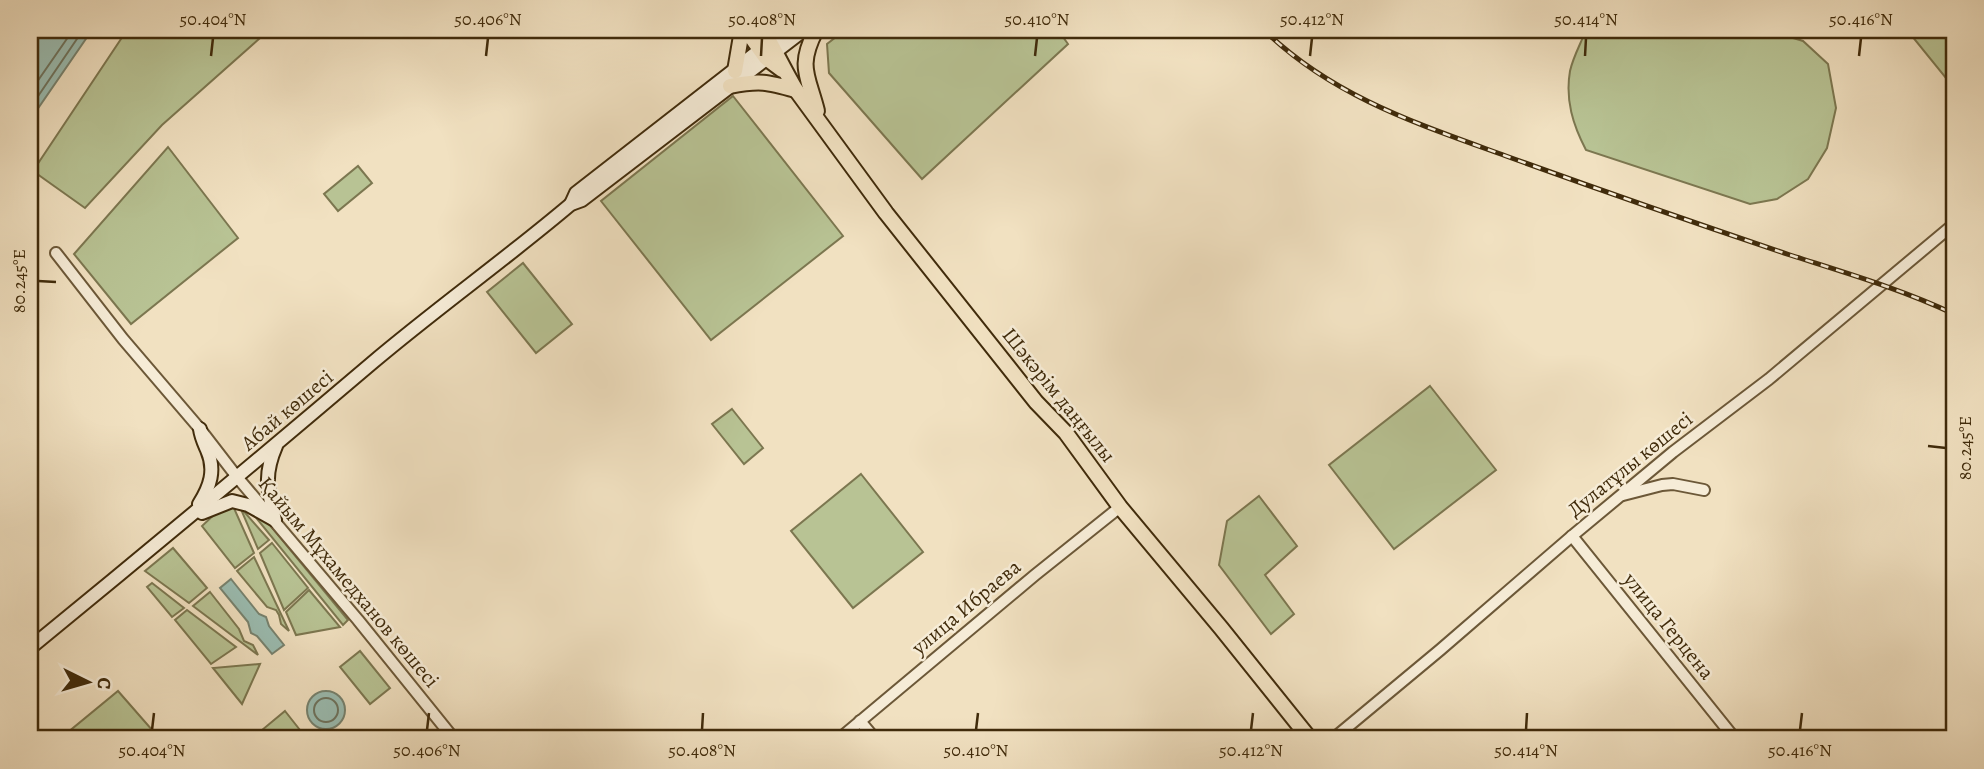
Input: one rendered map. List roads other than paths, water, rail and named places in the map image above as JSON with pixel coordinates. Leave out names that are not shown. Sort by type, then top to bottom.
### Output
[{"type":"main road","name":"Шәкәрім даңғылы","points":[[744,30],[767,46],[886,212],[1036,402],[1066,433],[1120,507],[1310,739]]},
{"type":"main road","points":[[735,71],[744,30]]},
{"type":"main road","name":"Абай көшесі","points":[[30,648],[373,362],[512,254],[735,71],[790,30]]},
{"type":"main road","name":"Абай көшесі","points":[[577,199],[730,86],[767,46],[804,30]]},
{"type":"main road","points":[[816,30],[808,45],[805,73],[819,119]]},
{"type":"main road","points":[[730,86],[763,81],[796,90]]},
{"type":"main road","points":[[191,516],[209,486],[212,472],[200,429]]},
{"type":"main road","points":[[274,520],[267,481],[268,466],[277,443]]},
{"type":"main road","points":[[191,516],[232,501],[248,505],[274,520]]},
{"type":"street","name":"Дулатұлы көшесі","points":[[1333,739],[1673,452],[1769,379],[1954,224]]},
{"type":"street","name":"Қайым Мұхамедханов көшесі","points":[[56,253],[123,339],[454,739]]},
{"type":"street","points":[[1621,496],[1673,484],[1704,491]]},
{"type":"street","name":"улица Ибраева","points":[[839,739],[1120,507]]},
{"type":"street","name":"улица Герцена","points":[[1572,536],[1735,739]]},
{"type":"street","points":[[860,721],[875,739]]},
{"type":"water","points":[[30,30],[92,30],[30,120]]},
{"type":"water","points":[[231,579],[259,614],[266,617],[269,626],[284,645],[272,654],[257,636],[251,633],[248,622],[220,588]]},
{"type":"water","points":[[326,691],[339,697],[345,710],[339,723],[326,729],[313,723],[307,710],[313,697]]},
{"type":"railway","points":[[1264,30],[1319,73],[1348,91],[1409,120],[1648,206],[1894,289],[1954,314]]}]
